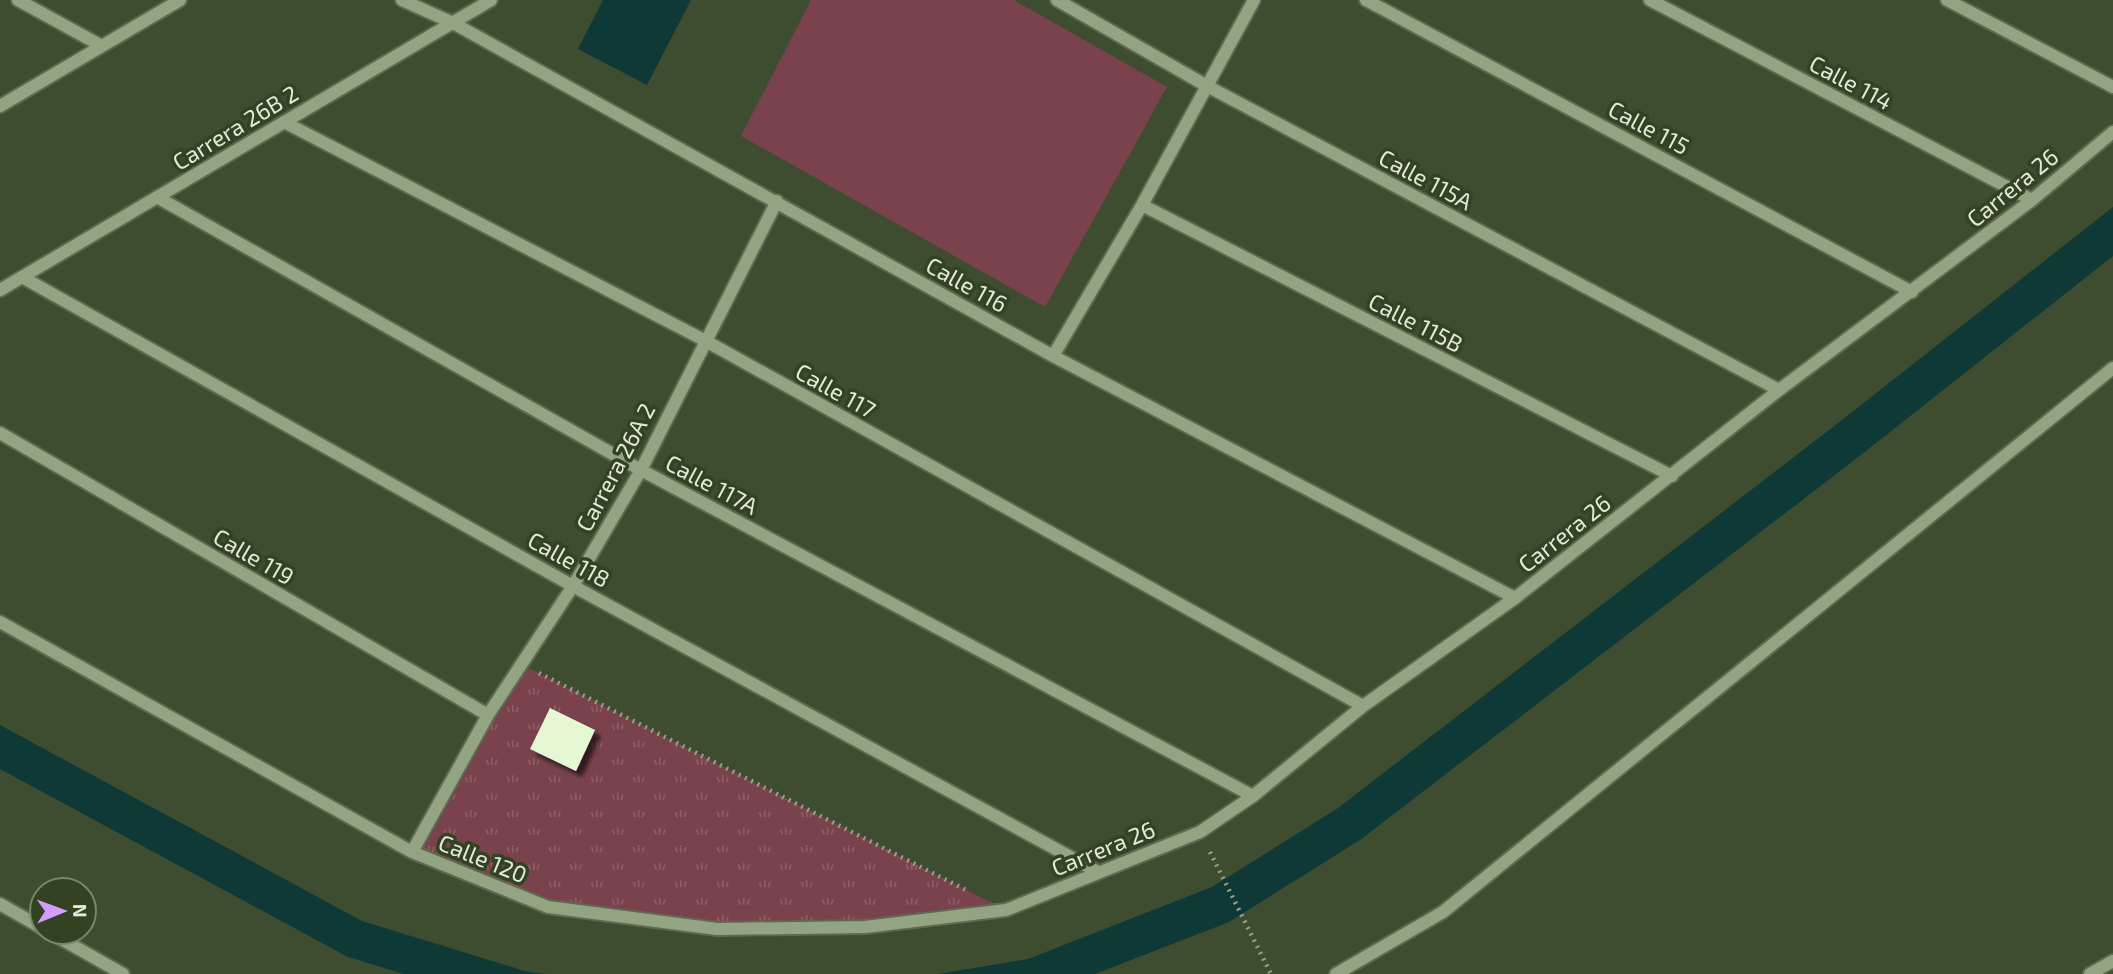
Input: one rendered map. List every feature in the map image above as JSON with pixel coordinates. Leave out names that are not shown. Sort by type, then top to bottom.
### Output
[{"type":"street","points":[[18,0],[100,45]]},
{"type":"street","points":[[0,106],[180,0]]},
{"type":"street","name":"Calle 116","points":[[402,0],[453,23],[1053,356],[1515,598]]},
{"type":"street","name":"Carrera 26B 2","points":[[0,290],[491,0]]},
{"type":"street","name":"Calle 115A","points":[[1057,0],[1207,86],[1779,390]]},
{"type":"street","points":[[1053,356],[1142,205],[1254,0]]},
{"type":"street","name":"Calle 115","points":[[1366,0],[1912,292]]},
{"type":"street","name":"Calle 114","points":[[1650,0],[2032,201]]},
{"type":"street","points":[[1947,0],[2113,87]]},
{"type":"street","name":"Calle 117","points":[[284,122],[704,340],[1363,706]]},
{"type":"street","name":"Carrera 26","points":[[1006,910],[1200,832],[1253,796],[1363,706],[1515,598],[1672,477],[1779,390],[2032,201],[2113,132]]},
{"type":"street","name":"Calle 117A","points":[[158,197],[641,470],[1253,796]]},
{"type":"street","name":"Carrera 26A 2","points":[[411,852],[488,715],[573,586],[641,470],[704,340],[777,201]]},
{"type":"street","name":"Calle 115B","points":[[1142,205],[1672,477]]},
{"type":"street","name":"Calle 118","points":[[22,277],[573,586],[1098,872]]},
{"type":"street","points":[[1336,974],[1443,912],[2113,368]]},
{"type":"street","name":"Calle 119","points":[[0,433],[488,715]]},
{"type":"street","name":"Calle 120","points":[[0,622],[411,852],[548,907],[717,929],[865,928],[1006,910]]},
{"type":"street","points":[[0,904],[28,920]]},
{"type":"street","points":[[73,946],[122,974]]},
{"type":"street","points":[[2090,974],[2113,961]]},
{"type":"path","points":[[521,664],[969,891]]},
{"type":"path","points":[[1217,866],[1271,974]]},
{"type":"green space","points":[[811,0],[1014,0],[1167,87],[1045,307],[741,136]]},
{"type":"green space","points":[[521,664],[1006,910],[865,927],[717,929],[548,907],[412,852]]},
{"type":"water","points":[[603,0],[691,0],[647,85],[578,49]]},
{"type":"water","points":[[2113,207],[2113,256],[1866,451],[1360,840],[1229,922],[1095,974],[938,974],[1028,959],[1212,887],[1338,808],[1842,420]]},
{"type":"water","points":[[0,725],[362,921],[528,972],[546,974],[404,974],[348,957],[0,769]]},
{"type":"building","points":[[550,708],[595,730],[576,771],[530,749]]}]
